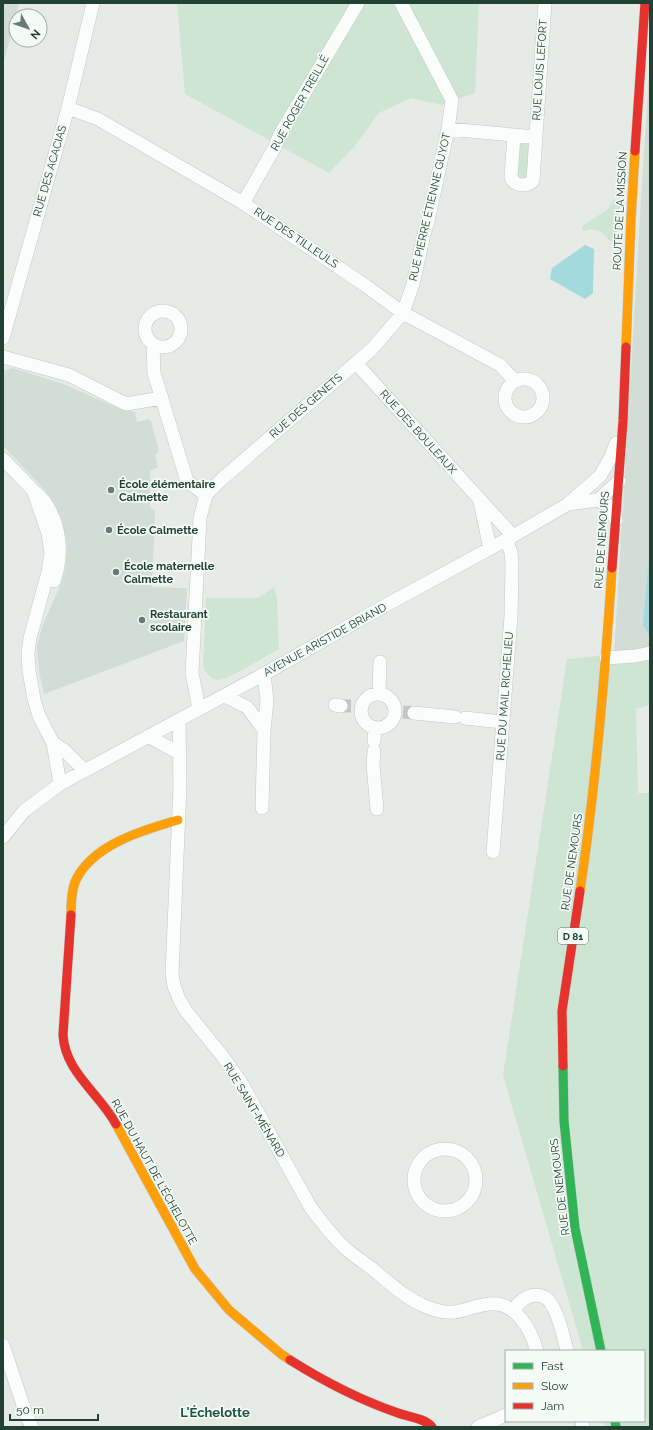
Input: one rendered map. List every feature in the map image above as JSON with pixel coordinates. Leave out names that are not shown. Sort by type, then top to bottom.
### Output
[{"type":"main road","name":"ROUTE DE LA MISSION","points":[[623,421],[632,218],[645,3]]},
{"type":"main road","name":"RUE DE NEMOURS","points":[[602,1350],[575,1228],[564,1121],[562,1011],[588,834],[606,658],[623,421]]},
{"type":"main road","name":"RUE DU HAUT DE L'ÉCHELOTTE","points":[[178,820],[136,833],[101,852],[88,863],[76,881],[72,895],[63,1035],[63,1044],[66,1056],[77,1073],[102,1102],[113,1119],[196,1269],[229,1310],[280,1354],[337,1388],[398,1413],[428,1422],[432,1427]]},
{"type":"street","name":"RUE DES ACACIAS","points":[[3,338],[68,108],[94,3]]},
{"type":"street","name":"RUE ROGER TREILLÉ","points":[[243,203],[275,147],[279,136],[358,3]]},
{"type":"street","name":"RUE PIERRE ÉTIENNE GUYOT","points":[[401,3],[452,100],[448,129],[413,284],[403,313]]},
{"type":"street","name":"RUE LOUIS LEFORT","points":[[514,136],[511,177],[515,184],[526,185],[531,183],[533,180],[545,3]]},
{"type":"street","name":"RUE DES TILLEULS","points":[[68,108],[98,120],[243,203],[366,286],[403,313],[500,365],[515,381]]},
{"type":"street","points":[[448,129],[536,138]]},
{"type":"street","name":"RUE DES GENETS","points":[[206,495],[222,479],[372,349],[403,313]]},
{"type":"street","points":[[153,344],[154,373],[186,481],[206,495],[200,518],[192,673],[199,709]]},
{"type":"street","points":[[3,357],[69,375],[126,404],[162,398]]},
{"type":"street","name":"RUE DES BOULEAUX","points":[[356,363],[480,501],[509,538]]},
{"type":"street","name":"AVENUE ARISTIDE BRIAND","points":[[3,836],[24,811],[60,784],[264,674],[490,549],[568,504],[600,476],[611,457],[623,421]]},
{"type":"street","points":[[3,459],[33,490],[48,533],[51,552],[48,572],[30,638],[28,671],[39,716],[53,743],[60,784]]},
{"type":"street","points":[[600,476],[619,481]]},
{"type":"street","points":[[568,504],[598,500],[619,481]]},
{"type":"street","points":[[598,500],[609,506],[616,520]]},
{"type":"street","points":[[480,501],[490,549]]},
{"type":"street","name":"RUE DU MAIL RICHELIEU","points":[[492,852],[497,808],[502,722],[511,616],[512,564],[509,538]]},
{"type":"street","points":[[606,658],[635,656],[650,652]]},
{"type":"street","points":[[379,694],[380,662]]},
{"type":"street","points":[[262,808],[264,730],[267,700],[264,674]]},
{"type":"street","points":[[377,809],[373,765],[375,740],[362,718],[347,706],[363,703],[369,696],[379,694],[388,697],[394,706],[404,712],[502,722]]},
{"type":"street","points":[[224,696],[247,707],[264,730]]},
{"type":"street","points":[[375,740],[391,722],[404,712]]},
{"type":"street","name":"RUE SAINT-MÉNARD","points":[[179,720],[180,787],[172,973],[178,999],[224,1058],[242,1084],[311,1208],[341,1244],[406,1297],[436,1311],[457,1312],[483,1305],[502,1305],[513,1311],[527,1327],[537,1350]]},
{"type":"street","points":[[148,736],[179,753]]},
{"type":"street","points":[[53,743],[64,750],[84,770]]},
{"type":"street","points":[[438,1149],[449,1149],[460,1152],[468,1158],[473,1166],[476,1176],[476,1185],[473,1195],[467,1203],[459,1208],[449,1211],[439,1211],[430,1208],[421,1201],[416,1192],[413,1181],[415,1170],[420,1161],[428,1153],[438,1149]]},
{"type":"street","points":[[513,1311],[518,1303],[524,1298],[539,1295],[548,1300],[554,1309],[567,1350]]},
{"type":"street","points":[[3,1345],[26,1414],[32,1427]]},
{"type":"street","points":[[478,1427],[505,1415]]},
{"type":"shaded area","points":[[3,3],[19,3],[18,8],[8,8],[8,46],[3,65]]},
{"type":"shaded area","points":[[650,57],[650,651],[614,655],[640,216]]},
{"type":"shaded area","name":"École Calmette","points":[[13,368],[66,385],[120,409],[135,412],[137,422],[148,419],[151,421],[159,451],[155,455],[158,467],[150,471],[150,507],[155,511],[152,587],[187,588],[184,641],[44,694],[39,672],[37,646],[43,624],[59,588],[65,570],[67,549],[66,538],[62,522],[53,502],[44,489],[3,446],[3,371]]},
{"type":"green space","points":[[177,3],[479,3],[475,93],[441,105],[411,98],[379,113],[354,147],[329,173],[185,94]]},
{"type":"green space","points":[[519,141],[531,142],[528,179],[516,178]]},
{"type":"green space","points":[[613,200],[620,200],[617,241],[610,241],[596,230],[592,229],[584,231],[581,227],[608,209]]},
{"type":"green space","points":[[274,587],[277,598],[279,649],[229,676],[217,680],[212,678],[203,667],[206,598],[258,598]]},
{"type":"green space","points":[[650,651],[650,705],[636,709],[638,793],[650,793],[650,1427],[605,1427],[603,1422],[645,1422],[645,1350],[583,1350],[503,1075],[567,659]]},
{"type":"water","points":[[585,245],[594,249],[593,293],[585,299],[550,279],[552,268]]},
{"type":"water","points":[[650,547],[650,636],[643,625]]},
{"type":"tunnel","points":[[341,706],[351,706]]},
{"type":"tunnel","points":[[403,712],[414,713]]},
{"type":"traffic: fast","points":[[563,1066],[564,1121],[575,1228],[601,1350]]},
{"type":"traffic: fast","points":[[615,1422],[616,1427]]},
{"type":"traffic: slow","points":[[626,347],[635,151]]},
{"type":"traffic: slow","points":[[580,891],[591,811],[612,568]]},
{"type":"traffic: slow","points":[[71,915],[71,902],[75,882],[83,869],[93,858],[105,849],[134,834],[178,820]]},
{"type":"traffic: slow","points":[[116,1124],[195,1269],[229,1310],[290,1360]]},
{"type":"traffic: jam","points":[[635,151],[645,3]]},
{"type":"traffic: jam","points":[[612,568],[623,421],[626,347]]},
{"type":"traffic: jam","points":[[563,1066],[562,1011],[580,891]]},
{"type":"traffic: jam","points":[[71,915],[63,1035],[65,1048],[76,1071],[101,1102],[116,1124]]},
{"type":"traffic: jam","points":[[290,1360],[316,1376],[356,1396],[384,1408],[421,1420],[432,1427]]},
{"type":"place","name":"École élémentaire Calmette","points":[[111,490]]},
{"type":"place","name":"École Calmette","points":[[109,530]]},
{"type":"place","name":"École maternelle Calmette","points":[[116,572]]},
{"type":"place","name":"Restaurant scolaire","points":[[142,620]]},
{"type":"district","name":"L'Échelotte","points":[[215,1412]]}]
